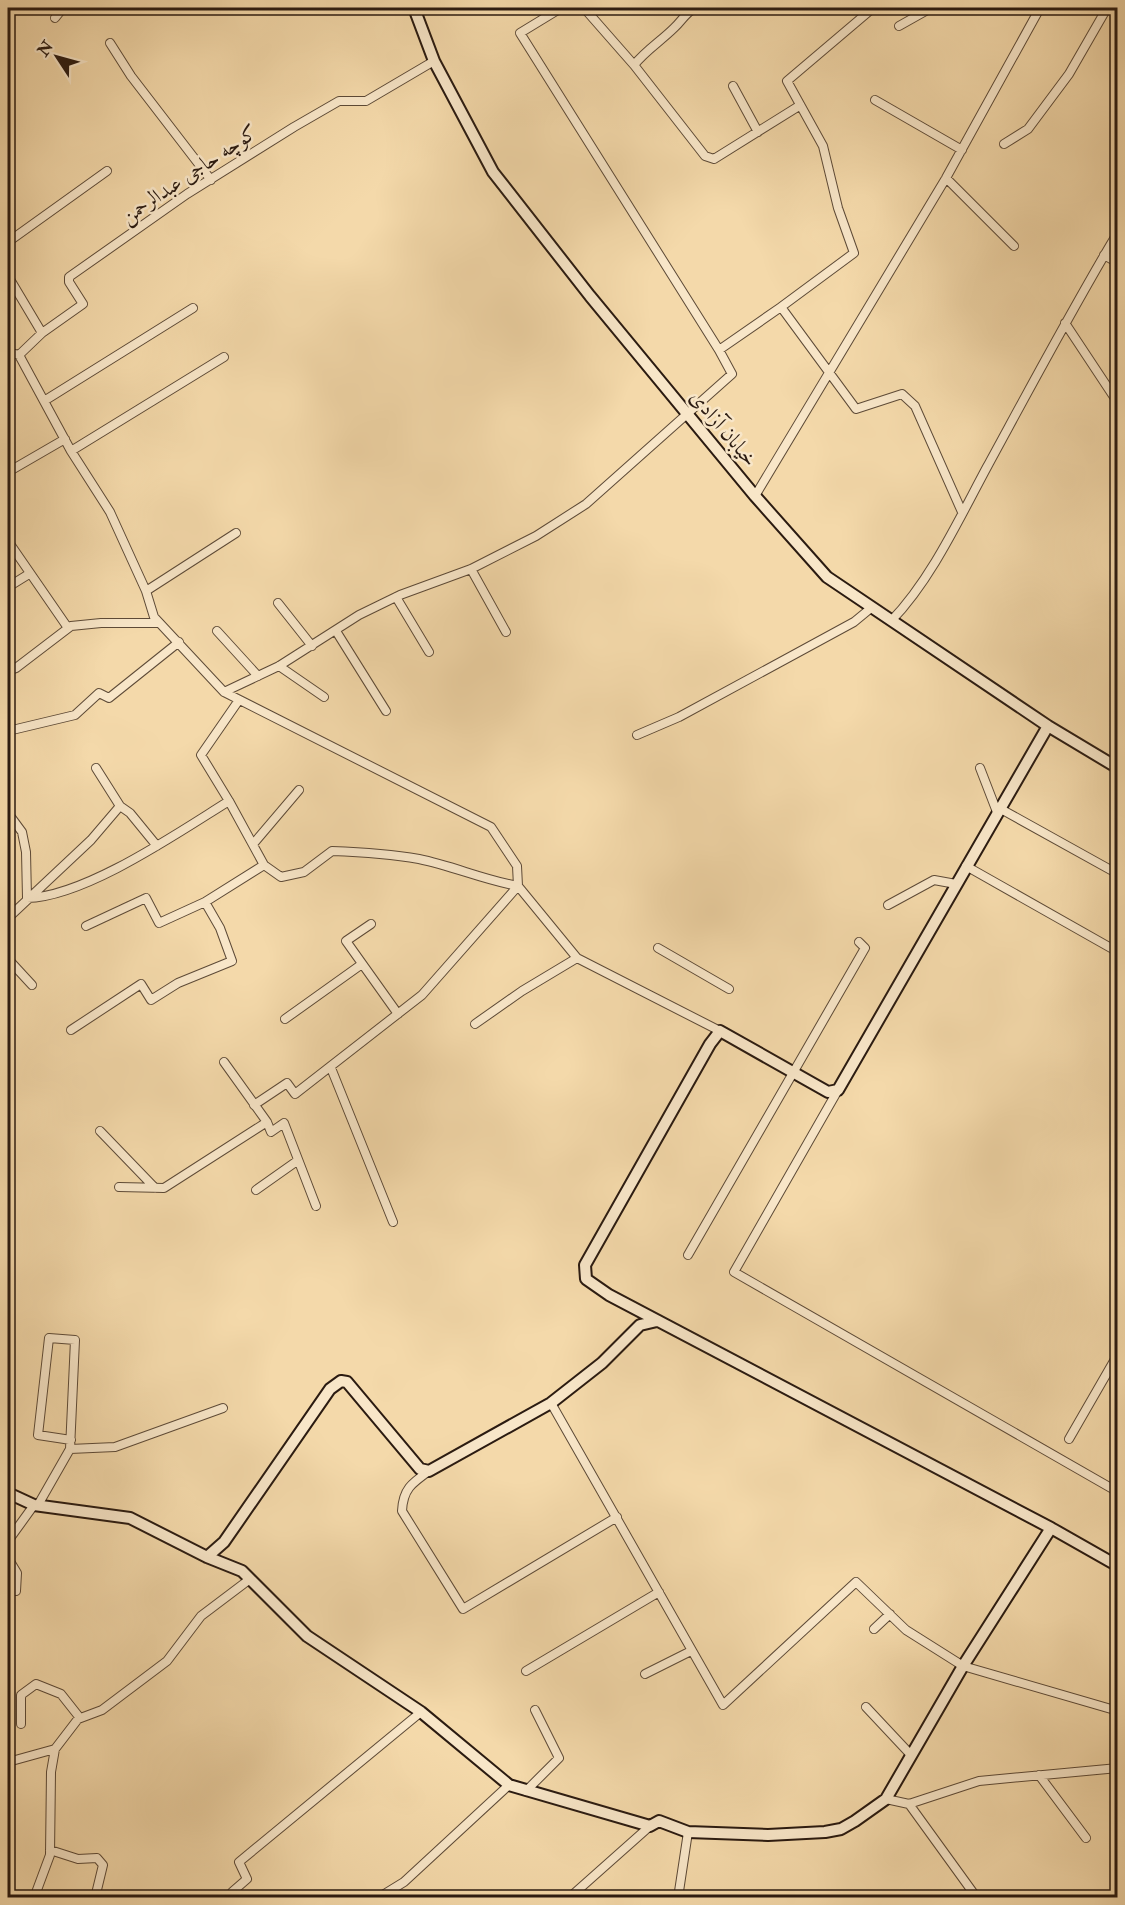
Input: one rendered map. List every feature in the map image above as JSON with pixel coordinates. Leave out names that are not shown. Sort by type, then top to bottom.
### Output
[{"type":"street","points":[[55,18],[63,8]]},
{"type":"street","name":"خیابان آزادی","points":[[414,8],[434,62],[493,172],[585,290],[688,415],[755,496],[827,577],[1048,726],[1118,768]]},
{"type":"street","points":[[224,692],[279,666],[359,615],[396,597],[471,569],[508,552],[586,504],[732,374],[520,33],[561,8]]},
{"type":"street","points":[[584,8],[634,64],[705,156],[714,159],[799,106]]},
{"type":"street","points":[[634,64],[647,49],[675,28],[688,11],[695,8]]},
{"type":"street","points":[[719,350],[854,253],[838,208],[823,146],[787,81],[873,8]]},
{"type":"street","points":[[899,26],[931,8]]},
{"type":"street","points":[[755,496],[946,178],[1040,8]]},
{"type":"street","points":[[1004,144],[1028,129],[1069,74],[1107,8]]},
{"type":"street","points":[[110,43],[131,76],[211,180]]},
{"type":"street","name":"کوچه حاجی عبدالرحمن","points":[[19,356],[42,333],[83,304],[69,282],[69,277],[211,180],[339,101],[366,101],[434,62]]},
{"type":"street","points":[[733,86],[758,132]]},
{"type":"street","points":[[875,100],[962,150]]},
{"type":"street","points":[[8,242],[107,171]]},
{"type":"street","points":[[946,178],[1014,246]]},
{"type":"street","points":[[891,621],[910,602],[1118,232]]},
{"type":"street","points":[[1104,255],[1118,263]]},
{"type":"street","points":[[8,283],[12,281],[42,333]]},
{"type":"street","points":[[781,307],[856,409],[902,394],[909,399],[915,406],[962,512]]},
{"type":"street","points":[[44,401],[194,308]]},
{"type":"street","points":[[1065,323],[1118,403]]},
{"type":"street","points":[[8,352],[19,356],[71,451],[110,512],[159,623],[211,682],[239,700],[491,826],[516,866],[518,886],[577,958],[720,1031],[828,1092],[838,1090]]},
{"type":"street","points":[[71,451],[224,357]]},
{"type":"street","points":[[8,472],[65,439]]},
{"type":"street","points":[[146,591],[236,533]]},
{"type":"street","points":[[8,541],[69,628]]},
{"type":"street","points":[[471,569],[506,632]]},
{"type":"street","points":[[8,587],[29,574]]},
{"type":"street","points":[[396,597],[429,652]]},
{"type":"street","points":[[278,603],[312,646]]},
{"type":"street","points":[[637,735],[679,717],[854,622],[871,608]]},
{"type":"street","points":[[8,671],[16,669],[69,628],[101,623],[159,623]]},
{"type":"street","points":[[217,631],[258,676]]},
{"type":"street","points":[[336,631],[386,711]]},
{"type":"street","points":[[8,731],[75,715],[99,693],[108,698],[178,642]]},
{"type":"street","points":[[279,666],[324,698]]},
{"type":"street","points":[[239,700],[201,754],[254,843],[264,865],[281,877],[304,872],[332,850],[421,860],[476,877],[518,886]]},
{"type":"street","points":[[1048,726],[734,1272],[1118,1492]]},
{"type":"street","points":[[96,768],[120,806],[130,813],[157,846]]},
{"type":"street","points":[[980,768],[998,810],[1118,874]]},
{"type":"street","points":[[254,843],[299,790]]},
{"type":"street","points":[[27,898],[42,897],[90,881],[157,846],[229,801]]},
{"type":"street","points":[[8,918],[91,840],[120,806]]},
{"type":"street","points":[[8,813],[22,832],[26,852],[27,898]]},
{"type":"street","points":[[86,926],[146,898],[159,924],[205,902],[264,865]]},
{"type":"street","points":[[966,866],[1118,952]]},
{"type":"street","points":[[888,905],[934,880],[956,884]]},
{"type":"street","points":[[254,1105],[287,1083],[295,1094],[422,995],[518,886]]},
{"type":"street","points":[[71,1030],[141,984],[151,1000],[178,983],[232,961],[220,928],[205,902]]},
{"type":"street","points":[[371,924],[346,941],[398,1014]]},
{"type":"street","points":[[688,1255],[865,948],[859,942]]},
{"type":"street","points":[[658,948],[729,989]]},
{"type":"street","points":[[475,1024],[522,991],[577,958]]},
{"type":"street","points":[[8,959],[32,985]]},
{"type":"street","points":[[285,1019],[362,964]]},
{"type":"street","points":[[720,1031],[710,1044],[585,1265],[586,1279],[657,1321],[1051,1528],[1118,1566]]},
{"type":"street","points":[[224,1062],[267,1122],[271,1132],[284,1124],[316,1206]]},
{"type":"street","points":[[331,1068],[393,1222]]},
{"type":"street","points":[[119,1187],[164,1188],[267,1122]]},
{"type":"street","points":[[100,1131],[155,1188]]},
{"type":"street","points":[[256,1190],[297,1161]]},
{"type":"street","points":[[636,1309],[640,1325]]},
{"type":"street","points":[[617,1517],[463,1609],[402,1511],[403,1496],[413,1482],[551,1403],[602,1364],[640,1325],[657,1321]]},
{"type":"street","points":[[8,1541],[36,1505],[70,1449],[71,1440],[75,1340],[49,1338],[38,1435],[71,1440]]},
{"type":"street","points":[[1069,1439],[1118,1354]]},
{"type":"street","points":[[207,1557],[224,1542],[330,1389],[340,1381],[347,1382],[420,1469],[429,1471]]},
{"type":"street","points":[[551,1403],[723,1705],[856,1582],[906,1630],[963,1666],[1118,1711]]},
{"type":"street","points":[[70,1449],[115,1447],[223,1408]]},
{"type":"street","points":[[8,1493],[36,1505],[130,1518],[233,1568],[250,1579],[307,1636],[421,1712],[509,1785],[650,1826]]},
{"type":"street","points":[[569,1898],[650,1826],[659,1821],[688,1832],[768,1835],[825,1832],[841,1829],[886,1799],[963,1666],[1051,1528]]},
{"type":"street","points":[[224,1542],[223,1551],[233,1568]]},
{"type":"street","points":[[8,1558],[17,1573],[16,1591]]},
{"type":"street","points":[[34,1898],[50,1850],[51,1772],[55,1749],[80,1718],[102,1710],[167,1661],[201,1616],[250,1579]]},
{"type":"street","points":[[526,1671],[659,1592]]},
{"type":"street","points":[[874,1629],[890,1614]]},
{"type":"street","points":[[645,1674],[691,1651]]},
{"type":"street","points":[[21,1724],[21,1695],[36,1684],[61,1694],[80,1718]]},
{"type":"street","points":[[866,1707],[911,1755]]},
{"type":"street","points":[[526,1791],[559,1758],[535,1710]]},
{"type":"street","points":[[235,1898],[232,1892],[247,1879],[239,1862],[421,1712]]},
{"type":"street","points":[[8,1762],[55,1749]]},
{"type":"street","points":[[886,1799],[909,1803],[979,1781],[1118,1768]]},
{"type":"street","points":[[1039,1775],[1086,1838]]},
{"type":"street","points":[[378,1898],[404,1882],[509,1785]]},
{"type":"street","points":[[909,1803],[977,1898]]},
{"type":"street","points":[[678,1898],[688,1832]]},
{"type":"street","points":[[50,1850],[78,1859],[97,1858],[103,1865],[95,1898]]}]
